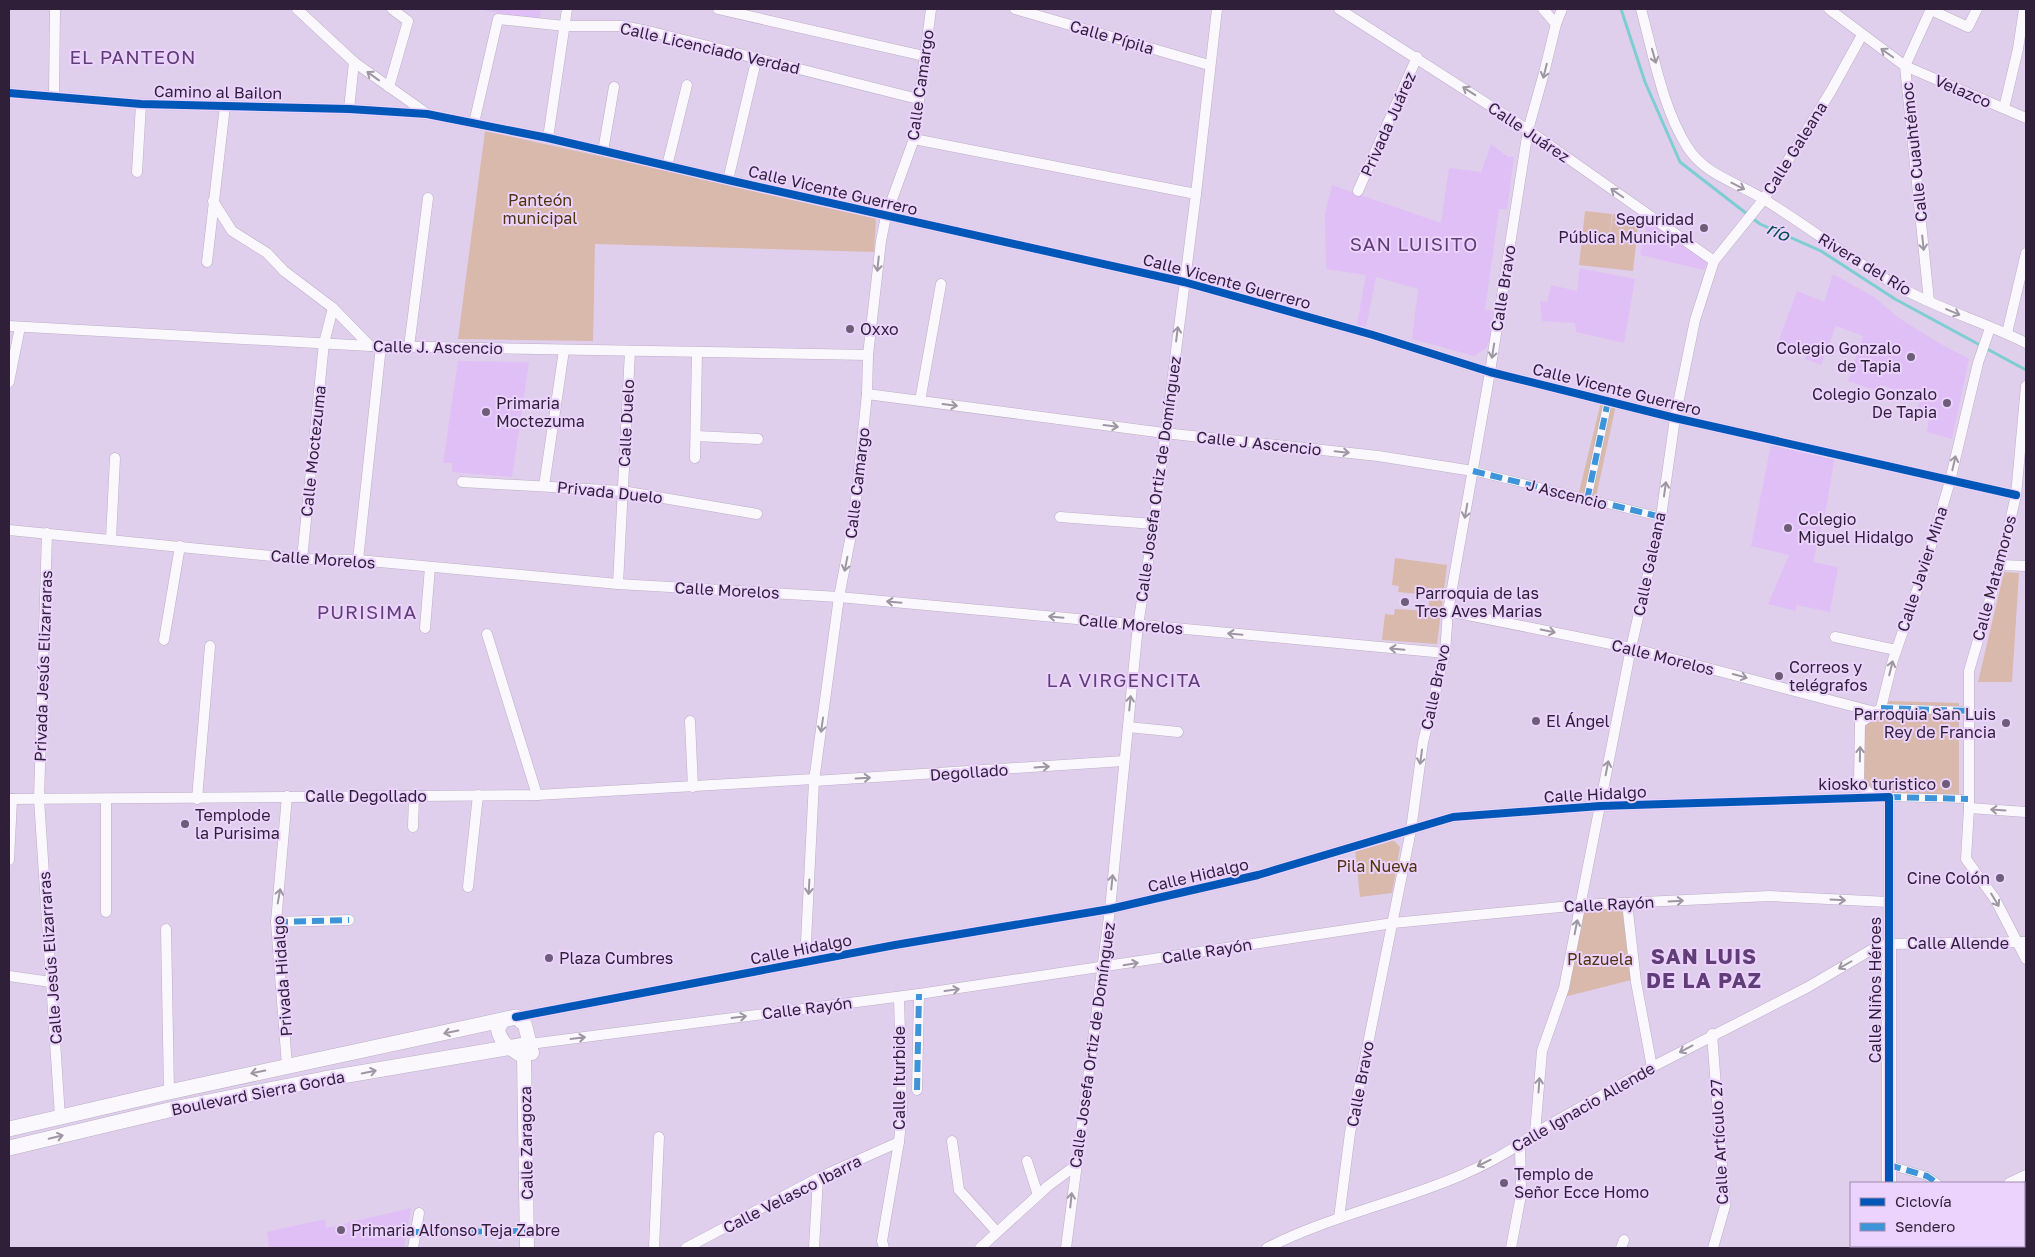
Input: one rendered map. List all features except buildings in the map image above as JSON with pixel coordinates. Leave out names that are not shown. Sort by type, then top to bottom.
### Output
[{"type":"main road","name":"Boulevard Sierra Gorda","points":[[9,1130],[287,1066],[510,1019]]},
{"type":"main road","points":[[472,1027],[476,1053]]},
{"type":"main road","name":"Boulevard Sierra Gorda","points":[[9,1148],[173,1109],[324,1079],[530,1044]]},
{"type":"main road","points":[[319,1060],[324,1079]]},
{"type":"street","points":[[54,96],[56,9]]},
{"type":"street","points":[[297,9],[354,62],[427,114]]},
{"type":"street","points":[[389,88],[408,21],[392,9]]},
{"type":"street","points":[[548,138],[567,9]]},
{"type":"street","points":[[718,9],[924,56]]},
{"type":"street","name":"Calle Camargo","points":[[805,962],[814,780],[839,597],[854,519],[867,394],[868,355],[881,242],[886,216],[914,139],[931,9]]},
{"type":"street","name":"Calle Pípila","points":[[1015,9],[1209,64]]},
{"type":"street","name":"Calle Josefa Ortiz de Domínguez","points":[[1066,1248],[1075,1166],[1110,909],[1138,625],[1154,524],[1164,433],[1196,194],[1216,9]]},
{"type":"street","name":"Calle Juárez","points":[[1340,9],[1528,130],[1714,261]]},
{"type":"street","points":[[1543,9],[1556,24]]},
{"type":"street","name":"Calle Bravo","points":[[1339,1218],[1350,1133],[1393,923],[1410,830],[1423,742],[1445,653],[1448,611],[1490,372],[1528,130],[1556,24],[1562,9]]},
{"type":"street","name":"Rivera del Río","points":[[1641,9],[1672,116],[1689,150],[1715,174],[1905,290],[1990,328],[2007,333],[2026,343]]},
{"type":"street","name":"Velazco","points":[[1829,9],[1905,66],[2026,118]]},
{"type":"street","points":[[1931,9],[1968,27],[1977,9]]},
{"type":"street","name":"Calle Cuauhtémoc","points":[[1929,301],[1905,66],[1931,9]]},
{"type":"street","points":[[2004,108],[2018,49],[2024,9]]},
{"type":"street","name":"Calle Licenciado Verdad","points":[[474,123],[498,19],[565,26],[622,26],[757,57],[918,98]]},
{"type":"street","name":"Calle Galeana","points":[[1535,1133],[1542,1051],[1564,988],[1631,648],[1661,516],[1675,418],[1695,320],[1714,261],[1742,224],[1762,202],[1862,35]]},
{"type":"street","points":[[728,180],[757,57]]},
{"type":"street","name":"Privada Juárez","points":[[1358,190],[1417,57]]},
{"type":"street","points":[[349,109],[354,62]]},
{"type":"street","points":[[667,166],[687,85]]},
{"type":"street","points":[[603,150],[614,87]]},
{"type":"street","name":"Camino al Bailon","points":[[9,93],[141,104],[349,109],[427,114]]},
{"type":"street","points":[[137,172],[141,104]]},
{"type":"street","points":[[207,262],[212,201],[225,106]]},
{"type":"street","name":"Calle Vicente Guerrero","points":[[427,114],[603,150],[886,216],[1184,282],[1373,335],[1490,372],[1675,418],[2016,495]]},
{"type":"street","points":[[914,139],[1196,194]]},
{"type":"street","points":[[409,347],[428,198]]},
{"type":"street","points":[[212,201],[232,231],[267,253],[284,271],[333,308],[370,346]]},
{"type":"street","points":[[2007,333],[2026,253]]},
{"type":"street","points":[[920,401],[940,284]]},
{"type":"street","name":"Calle Moctezuma","points":[[302,559],[324,343],[333,308]]},
{"type":"street","name":"Calle J. Ascencio","points":[[9,326],[370,346],[868,355]]},
{"type":"street","points":[[9,382],[20,328]]},
{"type":"street","name":"Calle Javier Mina","points":[[1873,797],[1859,783],[1860,723],[1878,710],[1950,481],[1978,363],[1990,328]]},
{"type":"street","points":[[358,560],[381,346]]},
{"type":"street","points":[[544,486],[564,350]]},
{"type":"street","name":"Calle Duelo","points":[[618,584],[630,351]]},
{"type":"street","points":[[695,458],[697,353]]},
{"type":"street","name":"Calle Matamoros","points":[[2026,388],[2016,495],[2000,565],[1969,671],[1969,804],[1966,860],[1995,899],[2022,942],[2026,959]]},
{"type":"street","name":"Calle J Ascencio","points":[[867,394],[1164,433],[1378,456],[1473,471]]},
{"type":"street","points":[[1587,500],[1608,401]]},
{"type":"street","points":[[696,436],[758,439]]},
{"type":"street","points":[[111,539],[115,458]]},
{"type":"street","name":"J Ascencio","points":[[1473,471],[1587,500],[1661,516]]},
{"type":"street","name":"Privada Duelo","points":[[462,482],[622,491],[757,514]]},
{"type":"street","points":[[1060,518],[1154,524]]},
{"type":"street","name":"Calle Morelos","points":[[9,530],[302,559],[358,560],[618,584],[839,597],[1445,653]]},
{"type":"street","name":"Privada Jesús Elizarraras","points":[[39,798],[47,533]]},
{"type":"street","points":[[164,640],[180,546]]},
{"type":"street","points":[[2000,565],[2026,566]]},
{"type":"street","points":[[425,628],[430,567]]},
{"type":"street","name":"Calle Morelos","points":[[1448,611],[1631,648],[1878,710]]},
{"type":"street","points":[[487,634],[536,795]]},
{"type":"street","points":[[1835,637],[1896,650]]},
{"type":"street","points":[[197,799],[210,646]]},
{"type":"street","points":[[1878,710],[1969,711]]},
{"type":"street","points":[[690,721],[694,788]]},
{"type":"street","points":[[1128,727],[1178,732]]},
{"type":"street","name":"Degollado","points":[[694,788],[1124,761]]},
{"type":"street","name":"Calle Degollado","points":[[10,799],[197,799],[287,796],[414,797],[536,795],[694,788]]},
{"type":"street","points":[[468,886],[478,795]]},
{"type":"street","name":"Privada Hidalgo","points":[[287,796],[276,922],[287,1066]]},
{"type":"street","points":[[413,827],[414,797]]},
{"type":"street","name":"Calle Hidalgo","points":[[510,1019],[805,962],[1110,909],[1258,875],[1453,817],[1600,806],[1873,797],[1969,804]]},
{"type":"street","name":"Calle Niños Héroes","points":[[1888,797],[1889,1182]]},
{"type":"street","name":"Calle Jesús Elizarraras","points":[[39,798],[60,1117]]},
{"type":"street","points":[[9,860],[10,799]]},
{"type":"street","points":[[106,799],[106,912]]},
{"type":"street","points":[[1969,804],[2026,812]]},
{"type":"street","name":"Calle Rayón","points":[[530,1044],[919,994],[1103,968],[1393,923],[1581,905],[1769,896],[1888,902]]},
{"type":"street","points":[[1627,903],[1636,982],[1652,1067]]},
{"type":"street","points":[[276,922],[349,920]]},
{"type":"street","points":[[166,929],[170,1092]]},
{"type":"street","name":"Calle Allende","points":[[1889,944],[2022,942]]},
{"type":"street","name":"Calle Ignacio Allende","points":[[1267,1248],[1300,1232],[1442,1184],[1520,1145],[1535,1133],[1712,1034],[1808,987],[1876,947],[1889,944]]},
{"type":"street","points":[[9,976],[51,982]]},
{"type":"street","points":[[917,1090],[919,994]]},
{"type":"street","name":"Calle Iturbide","points":[[884,1248],[882,1241],[899,1142],[902,1111],[899,996]]},
{"type":"street","points":[[508,1047],[499,1034],[500,1025],[510,1019],[525,1025],[530,1044]]},
{"type":"street","name":"Calle Artículo 27","points":[[1712,1034],[1725,1206],[1714,1248]]},
{"type":"street","name":"Calle Zaragoza","points":[[530,1044],[532,1053],[534,1248]]},
{"type":"street","name":"Calle Zaragoza","points":[[508,1047],[524,1057],[527,1248]]},
{"type":"street","points":[[654,1248],[659,1137]]},
{"type":"street","points":[[952,1141],[959,1190],[997,1232]]},
{"type":"street","name":"Calle Velasco Ibarra","points":[[686,1248],[818,1178],[899,1142]]},
{"type":"street","points":[[1511,1248],[1521,1195],[1520,1145]]},
{"type":"street","points":[[1027,1161],[1038,1195]]},
{"type":"street","points":[[1889,1165],[1927,1176],[1936,1182]]},
{"type":"street","points":[[980,1248],[1038,1195],[1075,1166]]},
{"type":"street","points":[[2012,1182],[2026,1175]]},
{"type":"street","points":[[814,1248],[818,1178]]},
{"type":"street","points":[[413,1248],[419,1213]]},
{"type":"street","points":[[416,1232],[527,1231]]},
{"type":"shaded area","points":[[477,9],[541,9],[539,20]]},
{"type":"shaded area","points":[[1491,144],[1508,157],[1514,157],[1507,209],[1499,209],[1485,310],[1493,311],[1490,339],[1486,348],[1474,356],[1412,339],[1418,289],[1376,277],[1366,327],[1357,325],[1366,275],[1326,269],[1325,214],[1332,185],[1441,223],[1449,168],[1481,172]]},
{"type":"shaded area","points":[[1648,217],[1708,259],[1704,270],[1640,255]]},
{"type":"shaded area","points":[[1580,268],[1635,279],[1624,343],[1576,332],[1575,323],[1542,321],[1540,301],[1547,302],[1551,285],[1577,291]]},
{"type":"shaded area","name":"Colegio Gonzalo de Tapia","points":[[1833,274],[1874,297],[1899,318],[1939,343],[1969,359],[1952,439],[1927,432],[1929,416],[1916,413],[1920,399],[1881,385],[1878,391],[1848,381],[1863,336],[1836,326],[1821,365],[1805,359],[1806,355],[1777,345],[1797,291],[1824,302]]},
{"type":"shaded area","name":"Primaria Moctezuma","points":[[458,361],[529,362],[512,477],[452,472],[452,463],[443,463]]},
{"type":"shaded area","name":"Colegio Miguel Hidalgo","points":[[1771,444],[1835,456],[1826,509],[1813,562],[1838,567],[1830,612],[1797,605],[1795,611],[1768,604],[1789,555],[1751,546]]},
{"type":"shaded area","name":"Primaria Alfonso Teja Zabre","points":[[411,1208],[404,1248],[269,1248],[267,1232],[325,1219],[326,1228]]},
{"type":"green space","name":"Panteón municipal","points":[[485,131],[876,217],[874,252],[595,244],[593,341],[458,339]]},
{"type":"green space","points":[[1585,211],[1612,214],[1609,241],[1613,214],[1639,217],[1633,271],[1579,265]]},
{"type":"green space","points":[[1601,402],[1616,405],[1596,497],[1579,492]]},
{"type":"green space","points":[[1395,558],[1447,565],[1437,644],[1382,640],[1385,614],[1394,615],[1395,609],[1428,611],[1430,595],[1398,592],[1399,586],[1392,585]]},
{"type":"green space","points":[[2004,572],[2019,573],[2012,682],[1978,682]]},
{"type":"green space","points":[[1889,701],[1959,703],[1959,802],[1873,790],[1862,778],[1862,725],[1880,713]]},
{"type":"green space","name":"Pila Nueva","points":[[1393,840],[1400,847],[1392,893],[1360,897],[1355,850]]},
{"type":"green space","name":"Plazuela","points":[[1583,906],[1622,907],[1631,980],[1564,997]]},
{"type":"waterway","name":"río","points":[[1621,9],[1645,82],[1680,162],[1760,224],[1821,251],[1895,299],[2026,370]]},
{"type":"marked path","points":[[1587,500],[1608,401]]},
{"type":"marked path","points":[[1473,471],[1661,517]]},
{"type":"marked path","points":[[1881,708],[1969,711]]},
{"type":"marked path","points":[[1889,797],[1968,799]]},
{"type":"marked path","points":[[276,922],[349,920]]},
{"type":"marked path","points":[[917,1090],[919,994]]},
{"type":"marked path","points":[[1889,1165],[1927,1176],[1936,1182]]},
{"type":"marked path","points":[[416,1232],[527,1231]]},
{"type":"cycle path","points":[[9,93],[141,104],[349,109],[427,114],[548,138],[1184,282],[1373,335],[1490,372],[1675,418],[2016,495]]},
{"type":"cycle path","points":[[516,1017],[895,945],[1110,909],[1258,875],[1453,817],[1600,806],[1889,797],[1889,1182]]},
{"type":"place","name":"Seguridad Pública Municipal","points":[[1704,228]]},
{"type":"place","name":"Oxxo","points":[[850,329]]},
{"type":"place","name":"Colegio Gonzalo de Tapia","points":[[1911,357]]},
{"type":"place","name":"Colegio Gonzalo De Tapia","points":[[1947,403]]},
{"type":"place","name":"Primaria Moctezuma","points":[[486,412]]},
{"type":"place","name":"Colegio Miguel Hidalgo","points":[[1788,528]]},
{"type":"place","name":"Parroquia de las Tres Aves Marias","points":[[1405,602]]},
{"type":"place","name":"Correos y telégrafos","points":[[1779,676]]},
{"type":"place","name":"El Ángel","points":[[1536,721]]},
{"type":"place","name":"Parroquia San Luis Rey de Francia","points":[[2006,723]]},
{"type":"place","name":"kiosko turistico","points":[[1946,784]]},
{"type":"place","name":"Templode la Purisima","points":[[185,824]]},
{"type":"place","name":"Cine Colón","points":[[2000,878]]},
{"type":"place","name":"Plaza Cumbres","points":[[549,958]]},
{"type":"place","name":"Templo de Señor Ecce Homo","points":[[1504,1183]]},
{"type":"place","name":"Primaria Alfonso Teja Zabre","points":[[341,1230]]},
{"type":"district","name":"EL PANTEON","points":[[133,57]]},
{"type":"district","name":"SAN LUISITO","points":[[1414,244]]},
{"type":"district","name":"PURISIMA","points":[[367,612]]},
{"type":"district","name":"LA VIRGENCITA","points":[[1124,680]]},
{"type":"district","name":"SAN LUIS DE LA PAZ","points":[[1704,969]]}]
